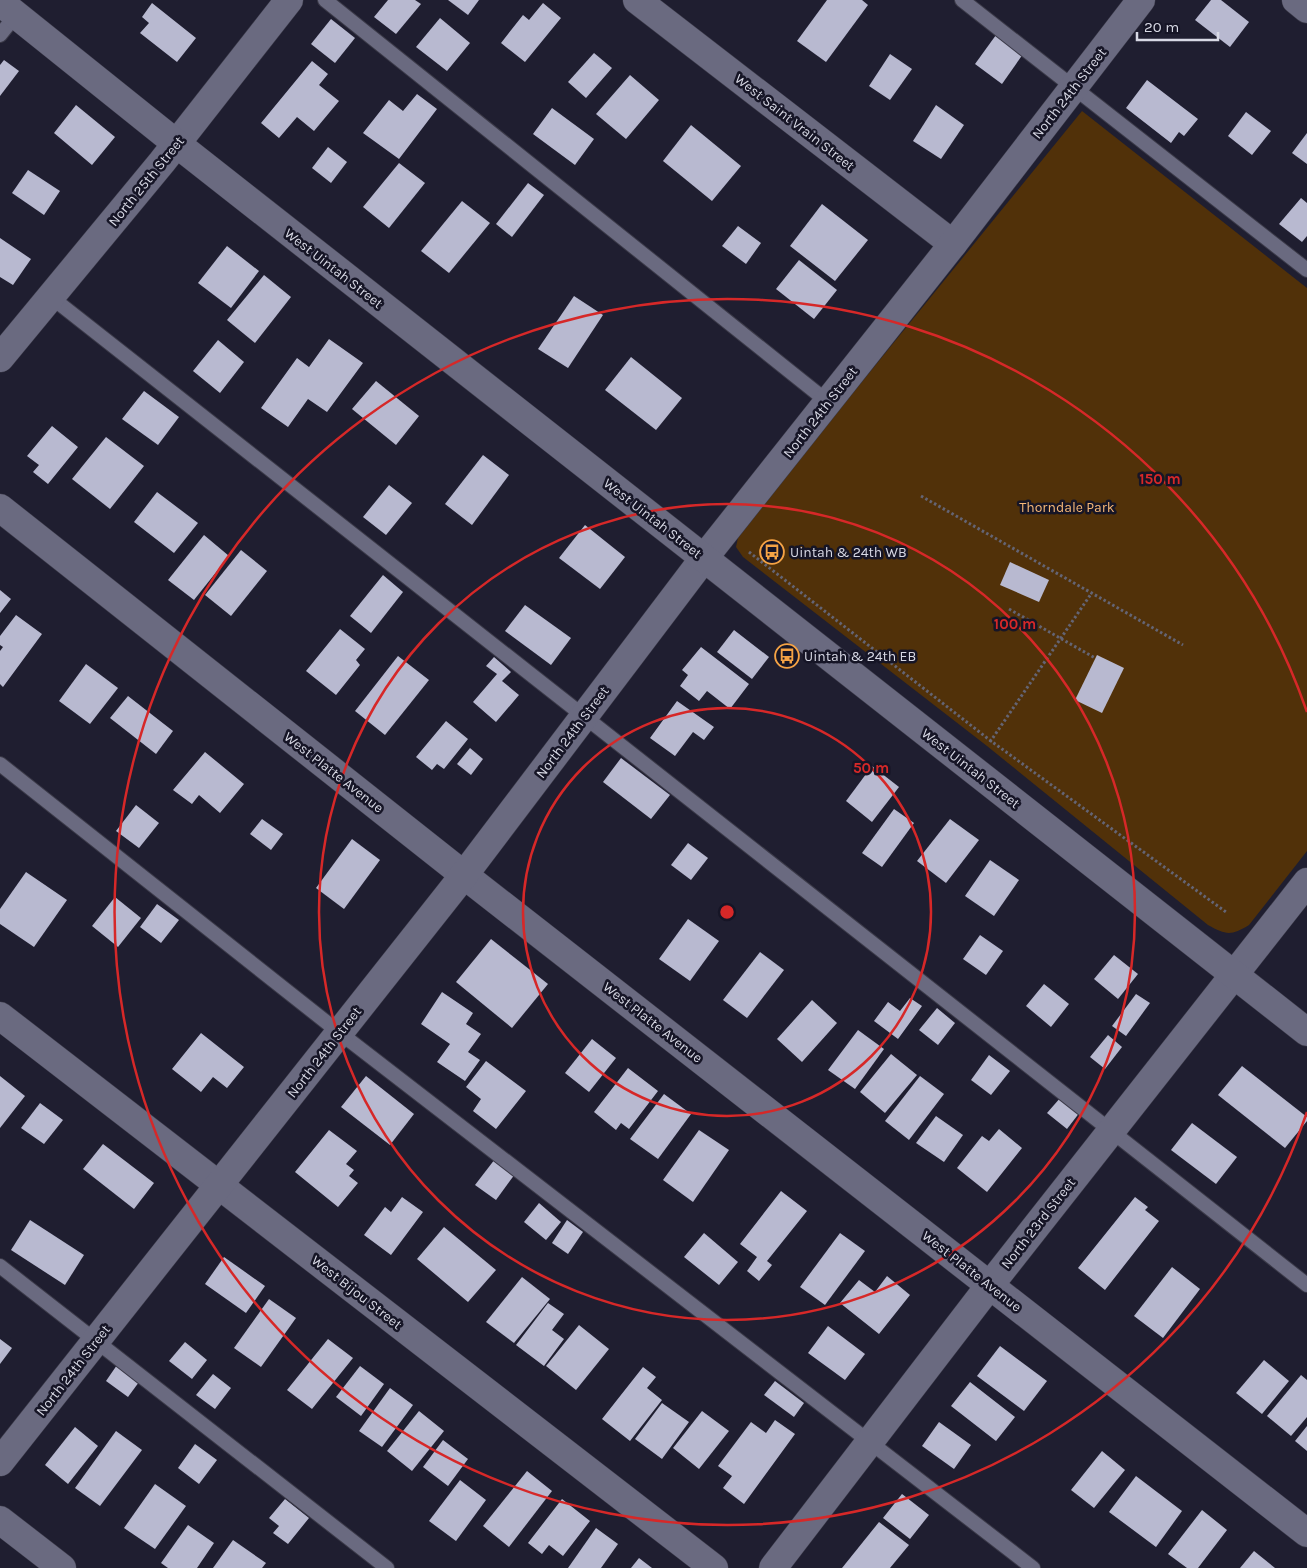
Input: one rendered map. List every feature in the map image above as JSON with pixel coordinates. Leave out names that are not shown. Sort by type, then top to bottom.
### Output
[{"type":"street","name":"North 25th Street","points":[[0,358],[177,144],[289,0]]},
{"type":"street","name":"West Saint Vrain Street","points":[[637,0],[953,244]]},
{"type":"street","name":"North 24th Street","points":[[0,1462],[464,875],[704,558],[953,244],[1141,0]]},
{"type":"street","points":[[1296,0],[1307,9]]},
{"type":"street","name":"West Uintah Street","points":[[5,18],[177,144],[1307,1032]]},
{"type":"street","name":"West Platte Avenue","points":[[0,508],[464,875],[1307,1533]]},
{"type":"street","name":"North 23rd Street","points":[[773,1568],[990,1284],[1307,882]]},
{"type":"street","name":"West Bijou Street","points":[[0,1016],[714,1568]]},
{"type":"street","points":[[0,1520],[62,1568]]},
{"type":"lane","points":[[325,0],[828,402]]},
{"type":"lane","points":[[962,0],[1307,270]]},
{"type":"lane","points":[[51,297],[1307,1286]]},
{"type":"lane","points":[[0,764],[340,1032],[870,1440],[1033,1568]]},
{"type":"lane","points":[[0,1266],[387,1568]]},
{"type":"path","points":[[921,496],[1183,645]]},
{"type":"path","points":[[750,552],[990,742],[1226,912]]},
{"type":"path","points":[[970,767],[990,742],[1091,594]]},
{"type":"path","points":[[1009,609],[1096,658]]},
{"type":"green space","name":"Thorndale Park","points":[[1082,111],[1307,288],[1307,851],[1249,925],[1238,931],[1228,933],[1208,925],[987,746],[743,557],[736,547],[739,533]]},
{"type":"building","points":[[388,0],[415,0],[421,4],[396,34],[374,17]]},
{"type":"building","points":[[448,0],[479,0],[468,15]]},
{"type":"building","points":[[827,0],[862,0],[868,5],[826,62],[797,41]]},
{"type":"building","points":[[1211,0],[1221,0],[1249,22],[1230,47],[1195,20]]},
{"type":"building","points":[[152,3],[196,38],[177,62],[140,33],[149,23],[142,17]]},
{"type":"building","points":[[543,3],[561,18],[525,62],[501,43],[523,15],[529,20]]},
{"type":"building","points":[[440,18],[470,43],[447,71],[416,47]]},
{"type":"building","points":[[331,19],[355,38],[335,63],[311,44]]},
{"type":"building","points":[[996,35],[1023,54],[1002,84],[975,64]]},
{"type":"building","points":[[594,53],[612,68],[586,98],[568,82]]},
{"type":"building","points":[[890,54],[912,69],[890,100],[869,86]]},
{"type":"building","points":[[4,60],[19,71],[0,96],[0,65]]},
{"type":"building","points":[[312,61],[328,74],[319,85],[339,101],[314,131],[297,117],[279,138],[261,123]]},
{"type":"building","points":[[630,75],[659,100],[626,139],[596,114]]},
{"type":"building","points":[[1147,80],[1198,119],[1184,136],[1179,132],[1171,143],[1126,108]]},
{"type":"building","points":[[417,94],[437,109],[399,159],[363,133],[389,100],[403,111]]},
{"type":"building","points":[[76,105],[115,137],[92,165],[54,133]]},
{"type":"building","points":[[936,105],[964,125],[941,159],[913,141]]},
{"type":"building","points":[[552,108],[594,139],[575,165],[533,134]]},
{"type":"building","points":[[1246,112],[1271,131],[1252,155],[1228,136]]},
{"type":"building","points":[[691,125],[741,166],[712,201],[663,161]]},
{"type":"building","points":[[1307,133],[1307,164],[1292,153]]},
{"type":"building","points":[[328,147],[347,162],[331,183],[312,168]]},
{"type":"building","points":[[399,163],[425,183],[389,228],[363,207]]},
{"type":"building","points":[[28,170],[60,191],[44,215],[12,193]]},
{"type":"building","points":[[528,183],[544,195],[512,237],[496,224]]},
{"type":"building","points":[[1301,198],[1307,203],[1307,236],[1302,242],[1279,224]]},
{"type":"building","points":[[462,201],[490,223],[449,273],[421,251]]},
{"type":"building","points":[[822,204],[868,240],[835,281],[790,246]]},
{"type":"building","points":[[738,226],[761,243],[746,264],[722,246]]},
{"type":"building","points":[[0,238],[31,259],[13,285],[0,277]]},
{"type":"building","points":[[227,246],[259,271],[231,308],[198,283]]},
{"type":"building","points":[[799,260],[837,290],[814,319],[776,289]]},
{"type":"building","points":[[264,275],[291,297],[255,343],[227,320]]},
{"type":"building","points":[[574,296],[603,315],[568,368],[538,349]]},
{"type":"building","points":[[329,339],[363,363],[327,412],[308,399],[288,427],[261,408],[297,358],[309,367]]},
{"type":"building","points":[[218,340],[244,362],[220,393],[193,371]]},
{"type":"building","points":[[631,357],[682,398],[656,430],[605,390]]},
{"type":"building","points":[[376,381],[419,416],[396,445],[352,409]]},
{"type":"building","points":[[144,391],[179,417],[158,445],[122,419]]},
{"type":"building","points":[[52,426],[78,447],[48,484],[33,472],[39,465],[27,456]]},
{"type":"building","points":[[106,437],[144,466],[110,509],[72,479]]},
{"type":"building","points":[[483,455],[509,475],[472,525],[445,504]]},
{"type":"building","points":[[389,485],[412,503],[386,535],[363,517]]},
{"type":"building","points":[[157,492],[198,523],[174,553],[134,522]]},
{"type":"building","points":[[585,525],[625,557],[600,589],[559,558]]},
{"type":"building","points":[[204,535],[229,556],[194,600],[168,580]]},
{"type":"building","points":[[241,550],[267,571],[231,616],[205,595]]},
{"type":"building","points":[[1010,562],[1049,580],[1039,602],[1000,585]]},
{"type":"building","points":[[383,575],[403,592],[371,633],[350,616]]},
{"type":"building","points":[[0,590],[11,599],[0,613]]},
{"type":"building","points":[[525,605],[571,638],[551,665],[505,631]]},
{"type":"building","points":[[16,615],[42,634],[3,687],[0,684],[0,651],[3,647],[0,645],[0,636]]},
{"type":"building","points":[[340,629],[365,649],[356,660],[360,665],[336,695],[306,671]]},
{"type":"building","points":[[734,630],[769,657],[752,679],[717,652]]},
{"type":"building","points":[[701,647],[749,684],[730,709],[707,691],[699,701],[680,686],[688,675],[682,670]]},
{"type":"building","points":[[1097,655],[1124,668],[1102,713],[1075,700]]},
{"type":"building","points":[[398,656],[429,680],[385,735],[355,711]]},
{"type":"building","points":[[494,657],[511,672],[502,681],[519,695],[496,722],[473,702],[497,674],[486,666]]},
{"type":"building","points":[[86,664],[118,688],[90,724],[59,701]]},
{"type":"building","points":[[128,696],[173,731],[156,754],[110,718]]},
{"type":"building","points":[[677,701],[714,727],[704,740],[693,732],[675,756],[650,738]]},
{"type":"building","points":[[446,721],[468,739],[444,769],[437,764],[432,770],[416,757]]},
{"type":"building","points":[[470,748],[483,759],[471,775],[457,764]]},
{"type":"building","points":[[205,752],[244,784],[220,813],[199,795],[192,804],[173,790]]},
{"type":"building","points":[[621,758],[670,795],[651,819],[603,782]]},
{"type":"building","points":[[872,766],[899,787],[872,822],[846,801]]},
{"type":"building","points":[[136,805],[159,823],[139,848],[116,831]]},
{"type":"building","points":[[894,809],[914,823],[882,867],[862,853]]},
{"type":"building","points":[[262,819],[283,834],[271,850],[250,834]]},
{"type":"building","points":[[950,819],[979,840],[946,883],[917,861]]},
{"type":"building","points":[[352,839],[380,860],[344,909],[316,888]]},
{"type":"building","points":[[688,843],[708,858],[691,880],[671,865]]},
{"type":"building","points":[[990,860],[1019,880],[994,916],[965,896]]},
{"type":"building","points":[[26,872],[67,900],[34,947],[0,924],[0,909]]},
{"type":"building","points":[[115,897],[141,918],[118,947],[92,926]]},
{"type":"building","points":[[157,904],[179,920],[161,943],[140,927]]},
{"type":"building","points":[[688,919],[719,941],[690,981],[659,959]]},
{"type":"building","points":[[980,935],[1003,951],[986,975],[963,959]]},
{"type":"building","points":[[491,939],[548,984],[512,1028],[456,982]]},
{"type":"building","points":[[760,952],[784,970],[747,1018],[723,1000]]},
{"type":"building","points":[[1114,955],[1138,974],[1118,999],[1094,979]]},
{"type":"building","points":[[1044,984],[1069,1004],[1051,1027],[1026,1006]]},
{"type":"building","points":[[442,992],[473,1013],[466,1024],[481,1034],[468,1052],[480,1060],[465,1081],[437,1062],[450,1044],[421,1024]]},
{"type":"building","points":[[1136,994],[1150,1003],[1126,1036],[1112,1026]]},
{"type":"building","points":[[910,998],[922,1006],[898,1039],[874,1021],[888,1002],[900,1011]]},
{"type":"building","points":[[812,1000],[837,1023],[802,1062],[777,1039]]},
{"type":"building","points":[[937,1008],[955,1023],[938,1045],[919,1030]]},
{"type":"building","points":[[858,1030],[884,1049],[855,1089],[828,1070]]},
{"type":"building","points":[[201,1033],[244,1067],[227,1088],[213,1077],[201,1092],[172,1069]]},
{"type":"building","points":[[1108,1035],[1122,1047],[1105,1069],[1090,1057]]},
{"type":"building","points":[[592,1039],[616,1058],[589,1092],[565,1073]]},
{"type":"building","points":[[891,1054],[917,1075],[885,1113],[860,1092]]},
{"type":"building","points":[[989,1055],[1010,1071],[991,1095],[971,1080]]},
{"type":"building","points":[[486,1061],[526,1091],[496,1129],[473,1111],[481,1099],[466,1087]]},
{"type":"building","points":[[1242,1066],[1307,1117],[1307,1121],[1285,1148],[1218,1095]]},
{"type":"building","points":[[628,1068],[658,1091],[629,1129],[621,1123],[616,1130],[594,1112]]},
{"type":"building","points":[[0,1076],[25,1096],[0,1128]]},
{"type":"building","points":[[366,1076],[414,1114],[390,1145],[341,1107]]},
{"type":"building","points":[[920,1076],[944,1094],[909,1140],[885,1121]]},
{"type":"building","points":[[664,1094],[691,1114],[658,1159],[630,1139]]},
{"type":"building","points":[[1061,1097],[1080,1112],[1067,1129],[1047,1113]]},
{"type":"building","points":[[40,1103],[63,1120],[44,1144],[21,1128]]},
{"type":"building","points":[[936,1116],[963,1135],[944,1162],[916,1143]]},
{"type":"building","points":[[1192,1123],[1237,1157],[1216,1184],[1171,1150]]},
{"type":"building","points":[[999,1129],[1022,1148],[987,1192],[957,1168],[982,1136],[989,1141]]},
{"type":"building","points":[[329,1130],[357,1151],[346,1164],[354,1170],[349,1176],[358,1183],[338,1207],[295,1172]]},
{"type":"building","points":[[699,1130],[729,1150],[693,1202],[663,1180]]},
{"type":"building","points":[[103,1144],[154,1183],[134,1209],[83,1169]]},
{"type":"building","points":[[495,1159],[515,1174],[496,1200],[475,1185]]},
{"type":"building","points":[[781,1191],[807,1211],[767,1261],[772,1265],[759,1281],[747,1271],[757,1257],[740,1244]]},
{"type":"building","points":[[402,1197],[423,1212],[391,1255],[364,1235],[385,1207],[391,1212]]},
{"type":"building","points":[[1135,1197],[1148,1207],[1145,1210],[1159,1221],[1105,1290],[1078,1268]]},
{"type":"building","points":[[539,1203],[561,1222],[546,1240],[524,1222]]},
{"type":"building","points":[[30,1220],[84,1255],[65,1285],[11,1250]]},
{"type":"building","points":[[567,1220],[583,1232],[568,1254],[552,1243]]},
{"type":"building","points":[[444,1227],[496,1270],[468,1302],[417,1259]]},
{"type":"building","points":[[704,1233],[738,1262],[719,1285],[684,1257]]},
{"type":"building","points":[[840,1233],[865,1251],[825,1305],[800,1287]]},
{"type":"building","points":[[224,1257],[265,1286],[246,1313],[205,1284]]},
{"type":"building","points":[[1172,1267],[1200,1289],[1163,1338],[1134,1316]]},
{"type":"building","points":[[887,1276],[910,1295],[879,1334],[840,1303],[859,1280],[875,1292]]},
{"type":"building","points":[[522,1277],[550,1299],[514,1343],[486,1322]]},
{"type":"building","points":[[269,1299],[296,1318],[261,1367],[234,1348]]},
{"type":"building","points":[[548,1303],[564,1314],[552,1330],[564,1339],[544,1366],[516,1345]]},
{"type":"building","points":[[579,1325],[609,1349],[576,1390],[546,1366]]},
{"type":"building","points":[[828,1326],[865,1354],[845,1380],[808,1353]]},
{"type":"building","points":[[0,1339],[12,1348],[0,1364]]},
{"type":"building","points":[[328,1339],[353,1358],[312,1409],[287,1390]]},
{"type":"building","points":[[185,1342],[207,1360],[192,1379],[169,1361]]},
{"type":"building","points":[[1000,1346],[1047,1381],[1024,1411],[977,1376]]},
{"type":"building","points":[[1264,1360],[1289,1381],[1262,1414],[1236,1393]]},
{"type":"building","points":[[117,1365],[139,1382],[128,1397],[106,1381]]},
{"type":"building","points":[[360,1366],[384,1384],[361,1416],[336,1397]]},
{"type":"building","points":[[643,1367],[656,1377],[647,1388],[662,1400],[630,1441],[602,1419]]},
{"type":"building","points":[[213,1374],[231,1388],[215,1409],[196,1395]]},
{"type":"building","points":[[1301,1375],[1307,1380],[1307,1417],[1291,1436],[1267,1416]]},
{"type":"building","points":[[775,1381],[804,1403],[794,1417],[764,1395]]},
{"type":"building","points":[[970,1382],[1015,1417],[996,1441],[951,1406]]},
{"type":"building","points":[[390,1388],[413,1405],[382,1447],[359,1431]]},
{"type":"building","points":[[662,1403],[689,1422],[662,1459],[635,1439]]},
{"type":"building","points":[[419,1411],[444,1431],[412,1471],[387,1451]]},
{"type":"building","points":[[702,1411],[729,1431],[699,1469],[673,1448]]},
{"type":"building","points":[[775,1420],[795,1434],[744,1504],[723,1488],[732,1476],[718,1466],[751,1422],[766,1433]]},
{"type":"building","points":[[939,1422],[971,1445],[954,1469],[922,1446]]},
{"type":"building","points":[[1307,1426],[1307,1451],[1295,1441]]},
{"type":"building","points":[[75,1427],[98,1446],[68,1484],[45,1465]]},
{"type":"building","points":[[116,1431],[142,1450],[100,1506],[75,1488]]},
{"type":"building","points":[[443,1440],[468,1459],[448,1486],[423,1467]]},
{"type":"building","points":[[195,1444],[217,1460],[199,1484],[178,1468]]},
{"type":"building","points":[[1102,1451],[1125,1470],[1094,1508],[1071,1490]]},
{"type":"building","points":[[527,1471],[552,1491],[509,1547],[483,1526]]},
{"type":"building","points":[[1136,1476],[1182,1511],[1156,1547],[1109,1512]]},
{"type":"building","points":[[460,1480],[486,1500],[456,1541],[429,1521]]},
{"type":"building","points":[[155,1484],[186,1506],[155,1549],[124,1528]]},
{"type":"building","points":[[902,1494],[929,1515],[910,1539],[883,1518]]},
{"type":"building","points":[[285,1499],[309,1518],[288,1544],[273,1533],[279,1526],[269,1518]]},
{"type":"building","points":[[562,1499],[590,1521],[563,1556],[549,1545],[542,1554],[528,1543]]},
{"type":"building","points":[[1202,1510],[1227,1530],[1198,1568],[1187,1568],[1168,1554]]},
{"type":"building","points":[[879,1522],[909,1545],[890,1568],[842,1568]]},
{"type":"building","points":[[188,1525],[214,1543],[197,1568],[168,1568],[161,1563]]},
{"type":"building","points":[[596,1528],[618,1544],[601,1568],[568,1568]]},
{"type":"building","points":[[233,1540],[266,1563],[262,1568],[213,1568]]},
{"type":"building","points":[[1254,1551],[1275,1568],[1240,1568]]},
{"type":"building","points":[[639,1558],[652,1568],[631,1568]]},
{"type":"place","name":"Uintah & 24th WB","points":[[772,552]]},
{"type":"place","name":"Uintah & 24th EB","points":[[787,656]]}]
